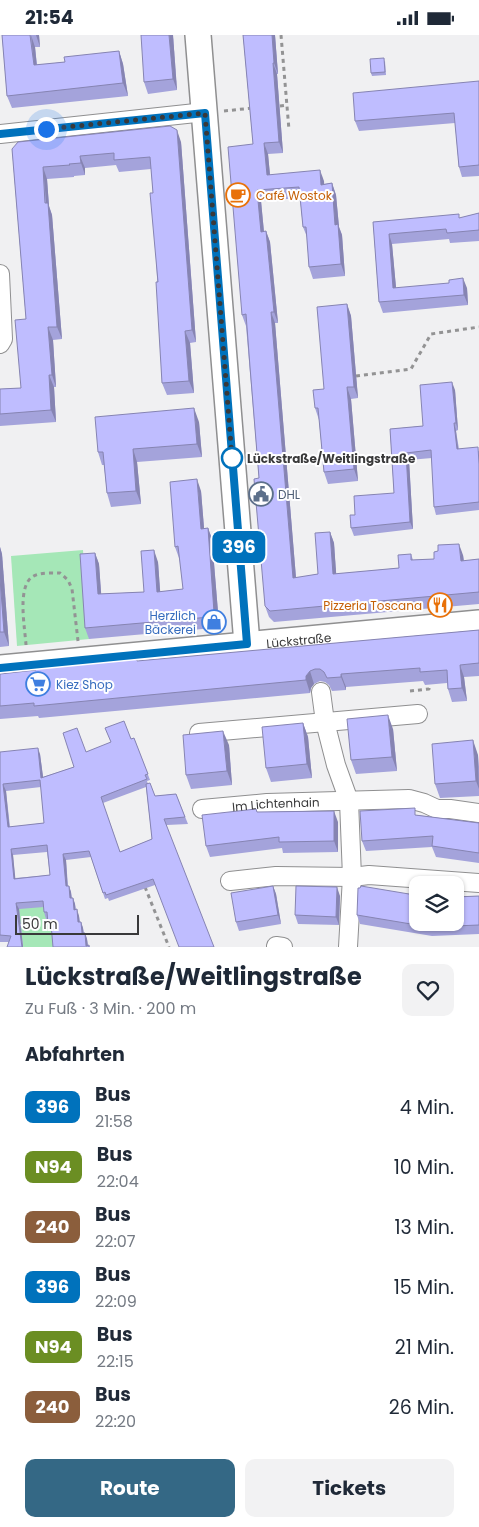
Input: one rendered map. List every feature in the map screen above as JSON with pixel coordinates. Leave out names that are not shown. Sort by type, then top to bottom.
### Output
[{"type":"street","points":[[198,35],[214,112],[247,644]]},
{"type":"street","points":[[0,134],[214,112]]},
{"type":"street","points":[[0,274],[4,339],[0,344]]},
{"type":"street","name":"Lückstraße","points":[[0,668],[479,623]]},
{"type":"street","points":[[321,692],[325,722],[336,765],[349,801],[352,877],[348,947]]},
{"type":"street","points":[[194,733],[418,713]]},
{"type":"street","name":"Im Lichtenhain","points":[[202,809],[267,803],[408,799],[437,809],[479,813]]},
{"type":"street","points":[[230,881],[276,875],[352,877],[368,875],[479,883]]},
{"type":"path","points":[[281,35],[289,130]]},
{"type":"path","points":[[280,106],[287,105]]},
{"type":"path","points":[[214,112],[253,108]]},
{"type":"path","points":[[356,376],[411,369],[431,334],[479,327]]},
{"type":"path","points":[[26,649],[24,589],[26,583],[33,575],[45,573],[60,573],[68,580],[72,589],[78,644]]},
{"type":"path","points":[[410,691],[429,689],[429,684]]},
{"type":"path","points":[[145,886],[168,947]]},
{"type":"green space","points":[[83,550],[89,639],[17,646],[11,556]]},
{"type":"green space","points":[[16,885],[45,907],[58,947],[23,947]]},
{"type":"building","points":[[2,35],[30,35],[34,65],[65,62],[64,57],[119,51],[123,83],[7,96]]},
{"type":"building","points":[[141,35],[169,35],[173,79],[144,82]]},
{"type":"building","points":[[243,35],[272,35],[279,142],[264,143],[267,175],[320,170],[321,185],[332,183],[335,225],[338,224],[341,264],[309,267],[306,227],[303,227],[299,187],[257,190],[261,232],[266,231],[274,312],[271,312],[293,578],[318,574],[315,533],[330,532],[333,574],[399,568],[398,555],[411,554],[411,560],[434,559],[434,552],[438,551],[438,545],[459,544],[461,561],[479,559],[479,592],[270,611],[265,606],[254,479],[259,478],[246,314],[242,315],[228,147],[253,144]]},
{"type":"building","points":[[384,58],[385,72],[371,73],[370,59]]},
{"type":"building","points":[[479,81],[479,165],[459,167],[454,113],[355,121],[353,93]]},
{"type":"building","points":[[170,126],[177,130],[192,330],[185,331],[189,381],[162,383],[156,282],[158,282],[150,193],[153,193],[150,157],[114,160],[114,153],[80,156],[81,163],[43,167],[45,203],[48,203],[57,327],[48,327],[52,375],[49,375],[51,410],[0,414],[0,389],[21,388],[15,320],[26,319],[12,149],[18,142]]},
{"type":"building","points":[[479,213],[479,230],[447,233],[446,229],[389,234],[393,288],[449,283],[449,280],[463,278],[464,295],[379,302],[373,222],[459,214],[459,218]]},
{"type":"building","points":[[347,304],[354,387],[347,387],[354,469],[324,472],[318,408],[315,408],[313,390],[324,389],[317,307]]},
{"type":"building","points":[[452,382],[457,449],[478,447],[479,502],[434,507],[431,450],[406,453],[410,522],[351,528],[350,515],[355,515],[354,496],[394,493],[390,429],[423,426],[420,385]]},
{"type":"building","points":[[194,408],[197,444],[133,449],[136,491],[107,493],[103,452],[98,452],[95,417]]},
{"type":"building","points":[[197,479],[201,529],[208,528],[214,612],[210,617],[85,628],[80,554],[95,553],[98,594],[144,592],[141,551],[154,550],[157,592],[183,589],[178,546],[175,547],[170,482]]},
{"type":"building","points":[[0,578],[4,632],[0,632]]},
{"type":"building","points":[[479,630],[479,663],[460,665],[462,688],[448,689],[447,670],[420,672],[420,668],[341,674],[341,677],[327,678],[320,669],[315,669],[310,671],[306,676],[306,680],[34,706],[34,703],[0,706],[0,674],[36,670],[35,668],[137,659],[137,661]]},
{"type":"building","points":[[388,715],[392,757],[351,760],[347,719]]},
{"type":"building","points":[[124,721],[131,739],[134,738],[148,774],[145,775],[147,779],[101,797],[120,852],[152,839],[146,784],[150,783],[155,796],[176,794],[185,817],[164,819],[214,947],[179,947],[153,879],[106,895],[105,892],[103,893],[89,851],[63,854],[66,886],[69,886],[70,898],[73,898],[74,910],[77,909],[78,922],[81,922],[82,933],[85,933],[86,946],[89,945],[89,947],[53,947],[51,924],[48,924],[47,912],[44,912],[43,901],[16,903],[22,947],[7,947],[11,936],[0,935],[0,752],[38,748],[41,778],[74,767],[63,733],[77,728],[86,752],[111,742],[105,728]],"holes":[[[40,780],[44,823],[8,827],[3,784]],[[47,845],[50,875],[14,879],[11,849]]]},
{"type":"building","points":[[303,723],[307,764],[266,768],[262,727]]},
{"type":"building","points":[[223,731],[227,771],[186,775],[183,735]]},
{"type":"building","points":[[473,740],[476,781],[435,784],[432,744]]},
{"type":"building","points":[[415,808],[415,815],[479,823],[479,853],[432,846],[433,836],[362,841],[360,811]]},
{"type":"building","points":[[256,809],[257,812],[334,811],[334,841],[279,842],[279,837],[206,846],[202,815]]},
{"type":"building","points":[[273,886],[278,915],[236,922],[231,893]]},
{"type":"building","points":[[296,886],[337,887],[336,917],[295,915]]},
{"type":"building","points":[[361,886],[409,894],[409,924],[357,915],[358,888]]},
{"type":"building","points":[[479,896],[479,925],[464,926],[464,897]]},
{"type":"bus line","name":"396","points":[[0,134],[205,113],[247,644],[0,668]]},
{"type":"place","name":"Café Wostok","points":[[238,195]]},
{"type":"place","name":"Lückstraße/Weitlingstraße","points":[[232,458]]},
{"type":"place","name":"DHL","points":[[261,494]]},
{"type":"place","name":"Pizzeria Toscana","points":[[440,605]]},
{"type":"place","name":"Herzlich Bäckerei","points":[[214,622]]},
{"type":"place","name":"Kiez Shop","points":[[38,684]]},
{"type":"route","points":[[46,129],[205,113],[232,458]]}]
